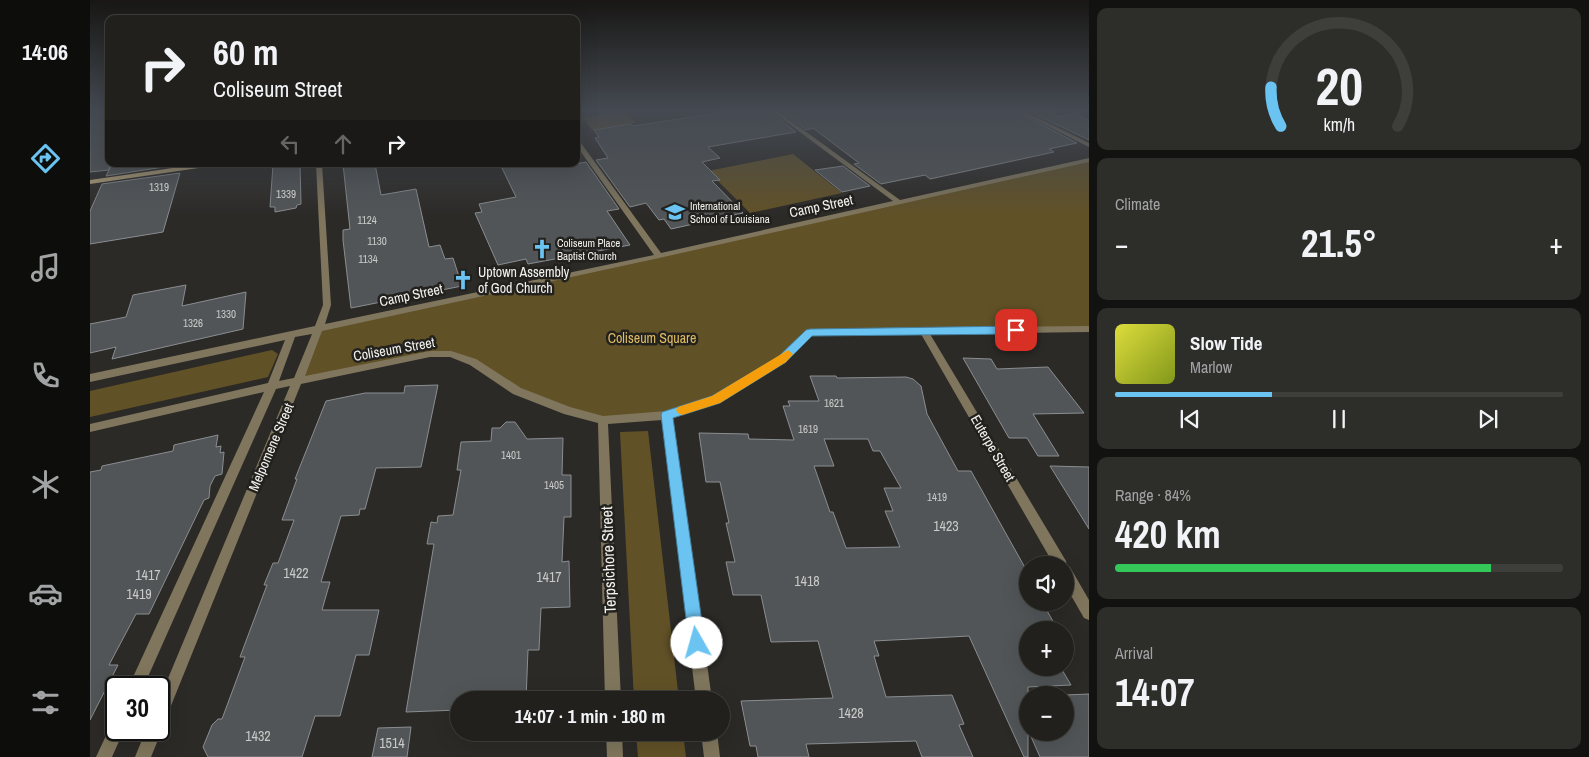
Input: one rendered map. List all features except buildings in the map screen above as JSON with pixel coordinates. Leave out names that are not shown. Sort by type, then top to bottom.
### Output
[{"type":"street","points":[[821,145],[900,203]]},
{"type":"street","points":[[580,146],[659,256]]},
{"type":"street","name":"Camp Street","points":[[90,378],[659,256],[1089,160]]},
{"type":"street","points":[[90,182],[192,167]]},
{"type":"street","name":"Melpomene Street","points":[[170,692],[299,381],[320,329],[327,305],[320,167]]},
{"type":"street","name":"Coliseum Street","points":[[90,428],[272,386],[430,354],[450,354],[473,362],[517,391],[568,411],[603,420],[667,415],[716,400],[782,360],[810,332],[1089,329]]},
{"type":"street","name":"Euterpe Street","points":[[924,332],[1056,556]]},
{"type":"street","name":"Melpomene Street","points":[[140,676],[272,386],[291,335]]},
{"type":"street","points":[[667,415],[703,691]]},
{"type":"street","name":"Terpsichore Street","points":[[603,420],[613,691]]},
{"type":"street","points":[[1074,587],[1089,613]]},
{"type":"street","points":[[104,757],[111,741]]},
{"type":"street","points":[[143,757],[150,741]]},
{"type":"street","points":[[614,741],[615,757]]},
{"type":"street","points":[[710,741],[712,757]]},
{"type":"green space","points":[[793,154],[842,193],[750,213],[708,171]]},
{"type":"green space","name":"Coliseum Square","points":[[1089,160],[1089,329],[810,332],[782,360],[716,399],[667,415],[603,420],[568,411],[451,354],[430,354],[299,381],[320,329]]},
{"type":"green space","points":[[272,350],[278,354],[268,377],[90,417],[90,391]]},
{"type":"green space","points":[[648,431],[678,691],[634,691],[620,432]]},
{"type":"green space","points":[[637,741],[684,741],[686,757],[638,757]]},
{"type":"slow traffic","points":[[682,410],[716,400],[782,360],[788,354]]},
{"type":"place","name":"International School of Louisiana","points":[[675,212]]},
{"type":"place","name":"Coliseum Place Baptist Church","points":[[542,249]]},
{"type":"place","name":"Uptown Assembly of God Church","points":[[463,280]]},
{"type":"route","points":[[697,643],[667,415],[716,400],[782,360],[810,332],[1016,330]]}]
